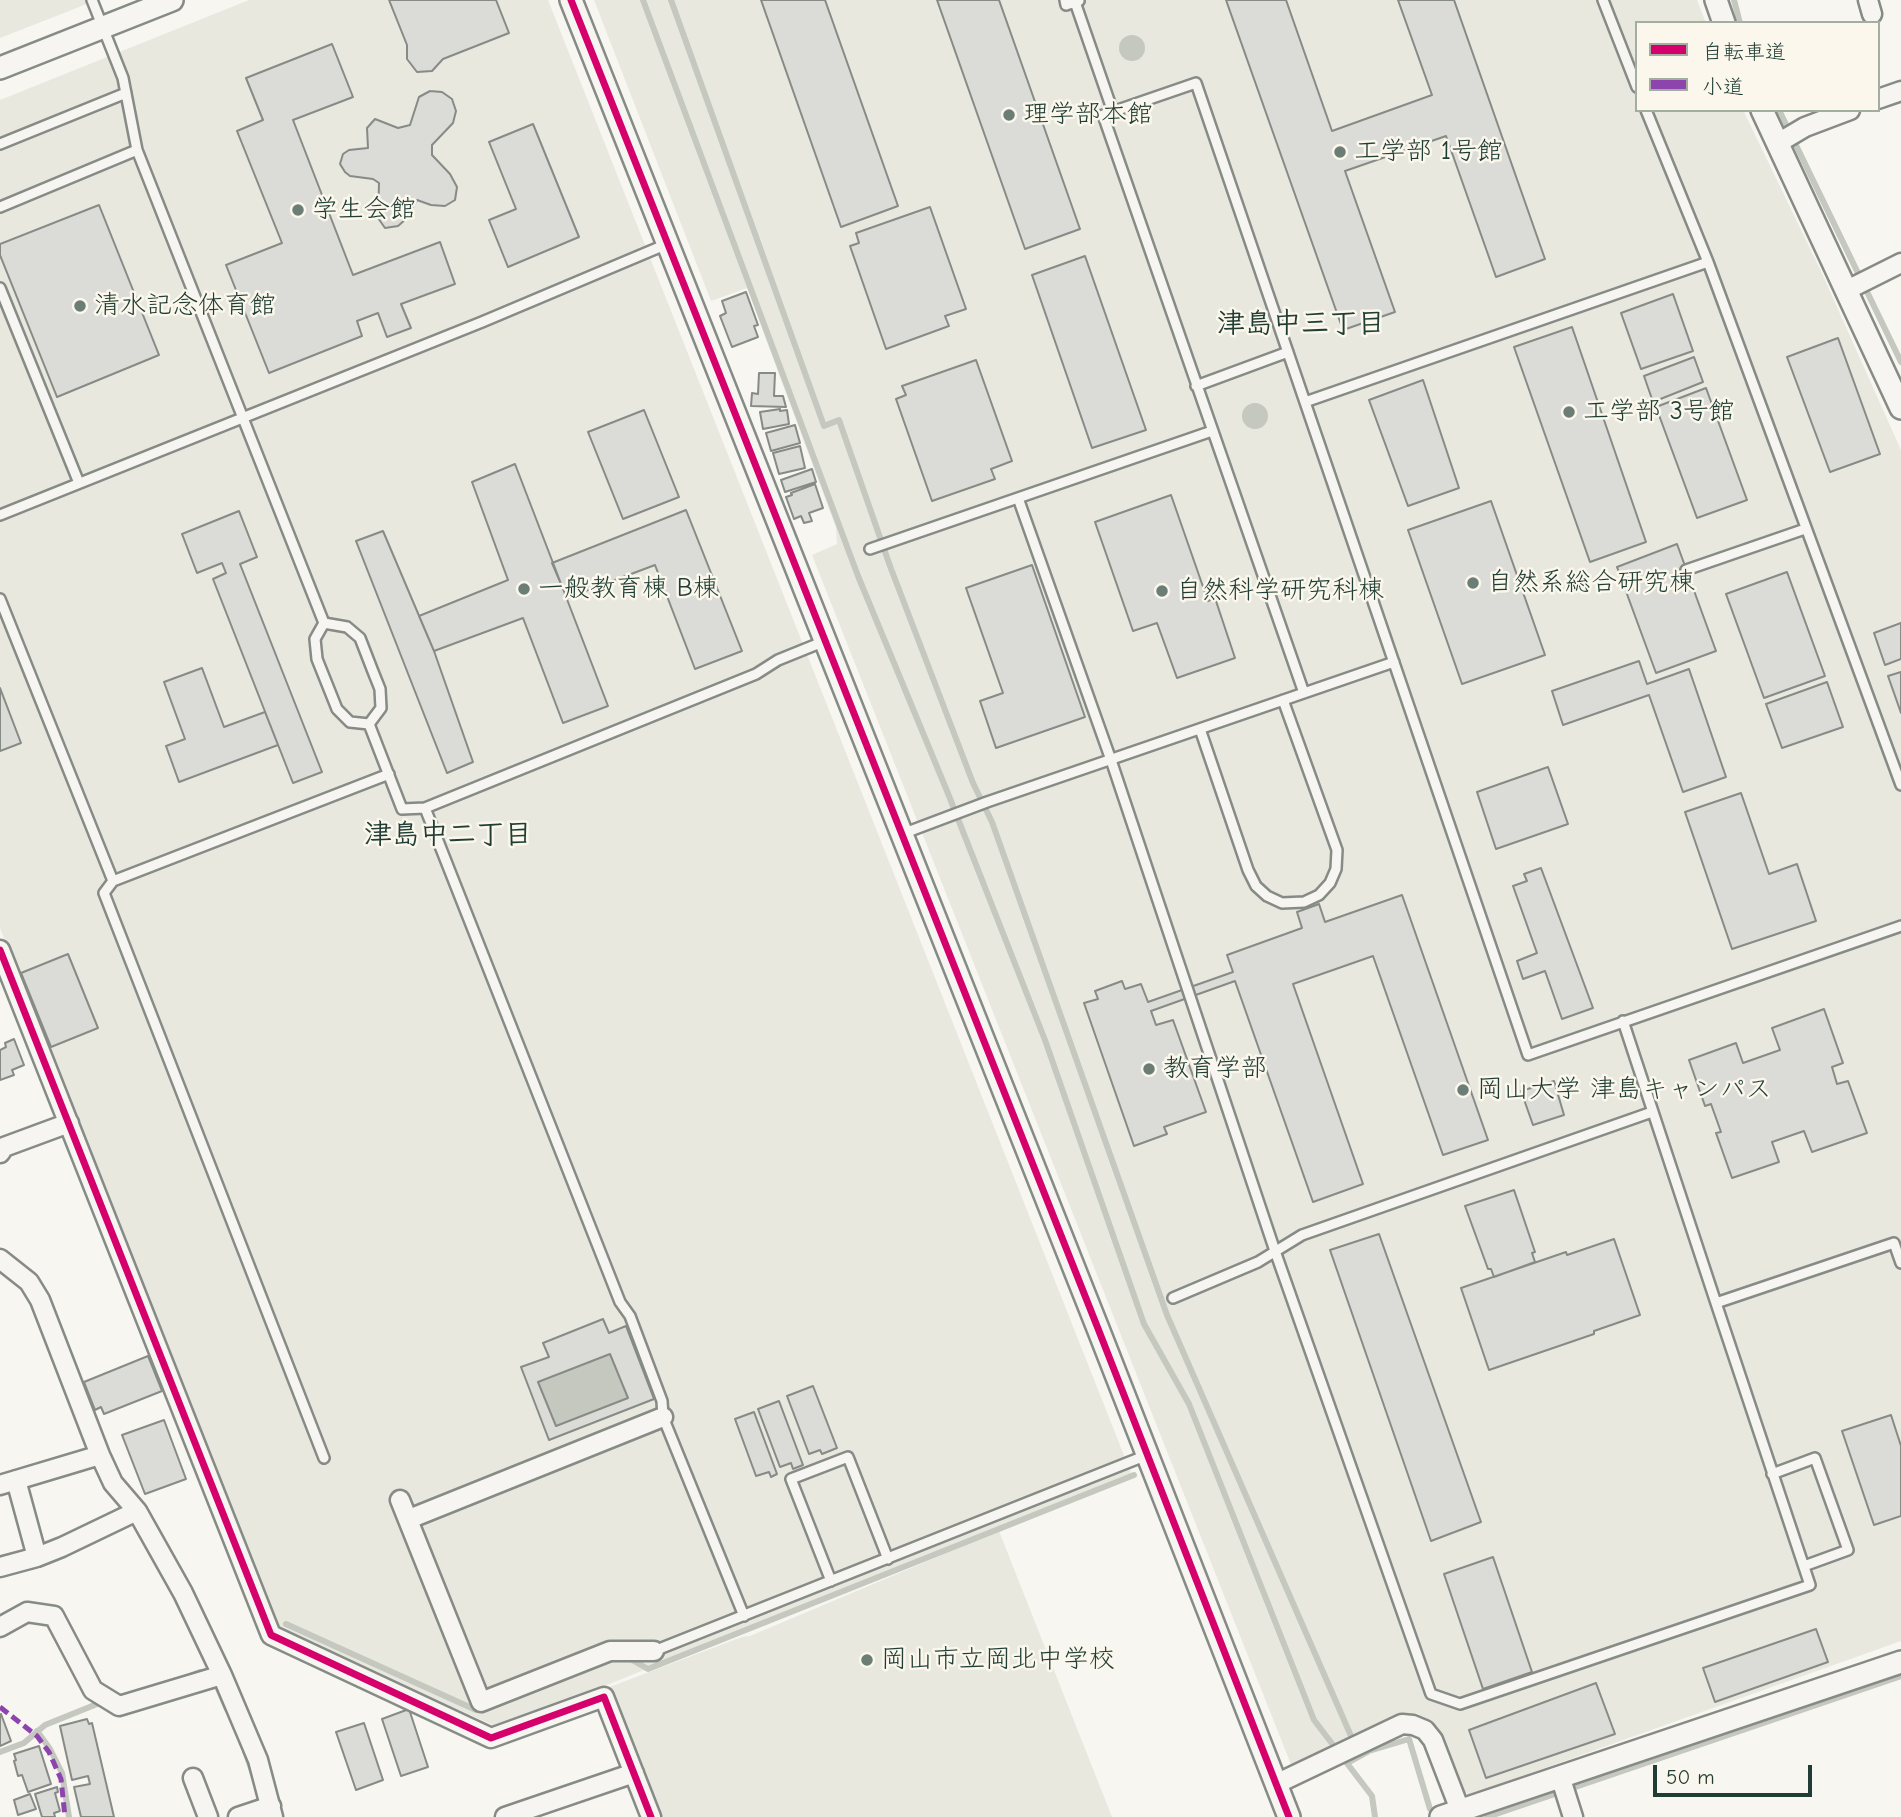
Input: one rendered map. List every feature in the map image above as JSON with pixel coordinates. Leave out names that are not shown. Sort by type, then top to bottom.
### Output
[{"type":"street","points":[[0,68],[172,0]]},
{"type":"street","points":[[571,0],[1289,1817]]},
{"type":"street","points":[[1716,0],[1723,21]]},
{"type":"street","points":[[1880,98],[1901,91]]},
{"type":"street","points":[[1764,112],[1787,138],[1857,285],[1897,386],[1901,408]]},
{"type":"street","points":[[1787,138],[1846,112]]},
{"type":"street","points":[[1857,285],[1901,263]]},
{"type":"street","points":[[0,950],[63,1126],[271,1635],[491,1738],[604,1697],[651,1817]]},
{"type":"street","points":[[1,1149],[63,1126]]},
{"type":"street","points":[[0,1259],[29,1282],[40,1300],[113,1483],[137,1511],[183,1593],[214,1677],[258,1760],[266,1811],[238,1817]]},
{"type":"street","points":[[409,1518],[663,1417]]},
{"type":"street","points":[[37,1557],[8,1482],[100,1455]]},
{"type":"street","points":[[400,1500],[481,1702],[610,1651],[654,1651]]},
{"type":"street","points":[[0,1567],[37,1557],[137,1511]]},
{"type":"street","points":[[0,1627],[27,1612],[54,1616],[93,1690],[119,1706],[214,1677]]},
{"type":"street","points":[[1276,1784],[1402,1724],[1425,1730],[1433,1740],[1446,1815],[1563,1786],[1899,1669]]},
{"type":"street","points":[[505,1817],[634,1773]]},
{"type":"street","points":[[193,1778],[208,1817]]},
{"type":"street","points":[[1563,1786],[1573,1817]]},
{"type":"lane","points":[[92,0],[127,93],[137,150],[324,623]]},
{"type":"lane","points":[[1065,0],[1066,5],[1078,1],[1113,112]]},
{"type":"lane","points":[[1603,0],[1635,82]]},
{"type":"lane","points":[[1304,693],[1103,115],[1196,83],[1528,1055],[1901,926]]},
{"type":"lane","points":[[0,144],[127,93]]},
{"type":"lane","points":[[1647,112],[1708,262],[1901,785]]},
{"type":"lane","points":[[0,206],[137,150]]},
{"type":"lane","points":[[0,515],[606,272],[620,263],[667,244]]},
{"type":"lane","points":[[1305,402],[1708,262]]},
{"type":"lane","points":[[0,288],[79,484]]},
{"type":"lane","points":[[1196,386],[1288,352]]},
{"type":"lane","points":[[879,546],[1212,431]]},
{"type":"lane","points":[[1018,498],[1111,760],[1275,1251],[1431,1694],[1460,1704],[1810,1585],[1623,1021]]},
{"type":"lane","points":[[1686,570],[1805,529]]},
{"type":"lane","points":[[0,599],[113,881]]},
{"type":"lane","points":[[324,623],[347,627],[360,638],[380,689],[381,708],[369,724]]},
{"type":"lane","points":[[324,623],[315,639],[317,659],[337,709],[350,722],[369,724]]},
{"type":"lane","points":[[369,724],[402,809],[425,808],[756,674],[778,660],[825,641]]},
{"type":"lane","points":[[902,834],[983,803],[1394,662]]},
{"type":"lane","points":[[1199,729],[1251,878],[1274,900],[1290,904],[1304,902],[1319,895],[1330,883],[1336,869],[1337,850],[1283,701]]},
{"type":"lane","points":[[324,1458],[104,893],[113,881],[389,774]]},
{"type":"lane","points":[[425,808],[620,1302],[630,1317],[662,1401],[663,1417],[744,1616]]},
{"type":"lane","points":[[1173,1298],[1258,1262],[1302,1235],[1653,1112]]},
{"type":"lane","points":[[1716,1303],[1894,1243],[1901,1263]]},
{"type":"lane","points":[[654,1651],[1148,1455]]},
{"type":"lane","points":[[831,1581],[791,1479],[848,1457],[888,1559]]},
{"type":"lane","points":[[1772,1474],[1815,1458],[1848,1550],[1804,1566]]},
{"type":"shaded area","points":[[0,0],[97,0],[0,38]]},
{"type":"shaded area","points":[[249,0],[548,0],[1131,1473],[607,1685],[493,1725],[277,1629],[0,928],[0,100]]},
{"type":"shaded area","name":"岡山大学 津島キャンパス","points":[[594,0],[1697,0],[1705,21],[1635,21],[1635,112],[1744,112],[1820,269],[1901,450],[1901,1641],[1469,1795],[1457,1785],[1441,1733],[1430,1720],[1416,1713],[1398,1716],[1292,1767],[812,555],[837,544],[836,528],[747,288],[711,301]]},
{"type":"shaded area","points":[[1132,35],[1141,39],[1145,48],[1141,57],[1132,61],[1123,57],[1119,48],[1123,39]]},
{"type":"shaded area","points":[[1255,403],[1264,407],[1268,416],[1264,425],[1255,429],[1246,425],[1242,416],[1246,407]]},
{"type":"shaded area","points":[[610,1354],[628,1398],[556,1426],[538,1382]]},
{"type":"shaded area","name":"岡山市立岡北中学校","points":[[999,1531],[1112,1817],[658,1817],[607,1688],[750,1636]]},
{"type":"building","points":[[389,0],[496,0],[509,33],[443,59],[432,71],[417,72],[407,59],[407,45]]},
{"type":"building","points":[[761,0],[825,0],[898,206],[841,227]]},
{"type":"building","name":"理学部本館","points":[[937,0],[999,0],[1080,229],[1025,249]]},
{"type":"building","name":"工学部 1号館","points":[[1226,0],[1286,0],[1332,131],[1432,95],[1398,0],[1454,0],[1545,259],[1496,277],[1446,136],[1345,171],[1395,312],[1343,330]]},
{"type":"building","name":"学生会館","points":[[332,44],[353,97],[293,120],[353,275],[440,242],[455,284],[401,304],[411,328],[387,337],[378,313],[357,321],[362,336],[269,373],[226,265],[282,243],[237,131],[263,120],[246,78]]},
{"type":"building","points":[[430,91],[442,92],[452,99],[456,111],[453,123],[432,145],[432,155],[450,174],[457,187],[455,200],[445,206],[417,200],[406,219],[398,226],[385,228],[378,218],[379,183],[373,179],[350,176],[345,172],[340,164],[343,154],[349,150],[368,148],[367,128],[375,119],[398,128],[410,125],[419,97]]},
{"type":"building","points":[[533,124],[579,237],[508,267],[489,220],[516,209],[489,142]]},
{"type":"building","name":"清水記念体育館","points":[[99,205],[159,355],[57,397],[0,255],[0,244]]},
{"type":"building","points":[[930,207],[966,309],[945,316],[949,326],[886,349],[850,246],[859,243],[856,233]]},
{"type":"building","points":[[1085,256],[1146,430],[1092,448],[1032,275]]},
{"type":"building","points":[[746,292],[758,325],[754,326],[758,337],[732,347],[720,316],[726,313],[722,301]]},
{"type":"building","points":[[1673,294],[1693,351],[1641,369],[1621,313]]},
{"type":"building","name":"工学部 3号館","points":[[1572,327],[1646,542],[1590,562],[1514,347]]},
{"type":"building","points":[[1838,338],[1880,454],[1830,472],[1787,357]]},
{"type":"building","points":[[1694,357],[1703,382],[1653,402],[1644,376]]},
{"type":"building","points":[[976,360],[1012,461],[991,469],[995,479],[932,501],[896,399],[906,395],[902,386]]},
{"type":"building","points":[[759,373],[775,373],[774,396],[783,396],[786,407],[751,406],[752,393],[758,394]]},
{"type":"building","points":[[1423,380],[1459,488],[1408,506],[1369,400]]},
{"type":"building","points":[[1706,388],[1747,500],[1697,518],[1656,407]]},
{"type":"building","points":[[644,410],[679,497],[623,519],[588,432]]},
{"type":"building","points":[[787,410],[789,424],[763,429],[760,412]]},
{"type":"building","points":[[795,425],[800,443],[771,451],[766,433]]},
{"type":"building","points":[[800,446],[805,468],[779,474],[773,453]]},
{"type":"building","name":"一般教育棟 B棟","points":[[515,464],[608,706],[563,723],[523,618],[434,651],[419,616],[508,580],[472,482]]},
{"type":"building","points":[[812,469],[816,482],[785,492],[781,480]]},
{"type":"building","points":[[815,484],[823,508],[809,513],[812,521],[804,523],[801,516],[794,519],[786,497]]},
{"type":"building","name":"自然科学研究科棟","points":[[1171,495],[1208,601],[1215,598],[1235,658],[1177,678],[1157,623],[1133,631],[1095,522]]},
{"type":"building","name":"自然系総合研究棟","points":[[1491,501],[1545,655],[1462,684],[1408,530]]},
{"type":"building","points":[[686,510],[742,651],[695,669],[655,565],[567,598],[552,563]]},
{"type":"building","points":[[239,511],[257,557],[240,564],[322,772],[293,783],[213,579],[226,573],[222,563],[197,573],[182,534]]},
{"type":"building","points":[[383,531],[434,651],[473,762],[447,773],[356,541]]},
{"type":"building","points":[[1677,544],[1716,651],[1656,673],[1617,567]]},
{"type":"building","points":[[1032,565],[1085,717],[996,748],[980,701],[1003,693],[966,588]]},
{"type":"building","points":[[1787,572],[1825,676],[1764,698],[1726,594]]},
{"type":"building","points":[[1901,623],[1901,659],[1885,665],[1874,633]]},
{"type":"building","points":[[1639,661],[1647,684],[1689,669],[1726,777],[1683,792],[1649,695],[1563,725],[1552,691]]},
{"type":"building","points":[[202,668],[224,727],[265,712],[278,745],[179,782],[166,746],[185,739],[164,682]]},
{"type":"building","points":[[1901,672],[1901,713],[1888,676]]},
{"type":"building","points":[[1827,682],[1843,727],[1782,748],[1766,704]]},
{"type":"building","points":[[0,688],[21,743],[0,751]]},
{"type":"building","points":[[1548,767],[1568,824],[1496,849],[1477,792]]},
{"type":"building","points":[[1741,793],[1769,874],[1797,864],[1816,921],[1732,949],[1685,812]]},
{"type":"building","points":[[1541,868],[1593,1008],[1562,1019],[1545,971],[1523,979],[1517,961],[1537,953],[1513,886],[1527,881],[1524,874]]},
{"type":"building","name":"教育学部","points":[[1402,895],[1488,1140],[1443,1155],[1373,956],[1293,984],[1363,1184],[1313,1202],[1235,981],[1151,1011],[1156,1025],[1173,1020],[1206,1112],[1164,1127],[1167,1134],[1134,1146],[1084,1003],[1098,999],[1095,991],[1122,981],[1125,989],[1141,984],[1148,1002],[1233,972],[1227,955],[1302,928],[1297,912],[1319,904],[1325,922]]},
{"type":"building","points":[[68,954],[98,1028],[51,1047],[21,973]]},
{"type":"building","points":[[1824,1009],[1843,1063],[1832,1067],[1837,1084],[1848,1081],[1867,1133],[1812,1152],[1804,1131],[1772,1142],[1779,1162],[1732,1178],[1716,1133],[1721,1132],[1711,1104],[1705,1106],[1689,1060],[1736,1043],[1743,1063],[1780,1050],[1772,1028]]},
{"type":"building","points":[[14,1039],[24,1065],[12,1070],[14,1075],[0,1080],[0,1050],[6,1047],[5,1043]]},
{"type":"building","points":[[1554,1081],[1564,1115],[1533,1125],[1521,1091]]},
{"type":"building","points":[[1514,1190],[1535,1252],[1532,1253],[1535,1262],[1494,1277],[1491,1269],[1488,1269],[1465,1206]]},
{"type":"building","points":[[1379,1234],[1481,1522],[1431,1541],[1330,1250]]},
{"type":"building","points":[[1614,1239],[1640,1315],[1594,1331],[1594,1334],[1489,1370],[1461,1288],[1566,1252],[1567,1255]]},
{"type":"building","points":[[603,1319],[609,1333],[626,1326],[654,1399],[549,1440],[521,1367],[549,1357],[543,1343]],"holes":[[[610,1354],[628,1398],[556,1426],[538,1382]]]},
{"type":"building","points":[[148,1356],[162,1391],[104,1414],[101,1407],[95,1410],[84,1382]]},
{"type":"building","points":[[813,1386],[837,1448],[822,1454],[820,1450],[809,1454],[787,1396]]},
{"type":"building","points":[[779,1401],[803,1465],[793,1469],[791,1463],[780,1467],[758,1409]]},
{"type":"building","points":[[754,1412],[777,1474],[771,1477],[769,1472],[756,1476],[735,1419]]},
{"type":"building","points":[[1891,1415],[1901,1446],[1901,1516],[1874,1525],[1842,1431]]},
{"type":"building","points":[[164,1420],[186,1479],[145,1494],[122,1435]]},
{"type":"building","points":[[1493,1557],[1532,1672],[1483,1689],[1444,1574]]},
{"type":"building","points":[[1816,1629],[1828,1662],[1715,1702],[1703,1668]]},
{"type":"building","points":[[1596,1683],[1615,1734],[1486,1778],[1469,1730]]},
{"type":"building","points":[[409,1709],[428,1767],[401,1776],[382,1719]]},
{"type":"building","points":[[0,1715],[11,1741],[0,1746]]},
{"type":"building","points":[[87,1719],[89,1724],[92,1723],[114,1817],[81,1817],[74,1787],[90,1784],[88,1776],[72,1780],[60,1726]]},
{"type":"building","points":[[364,1723],[383,1780],[356,1790],[336,1732]]},
{"type":"building","points":[[39,1746],[51,1784],[28,1792],[22,1775],[18,1776],[14,1754]]},
{"type":"building","points":[[57,1787],[58,1792],[55,1793],[60,1811],[54,1813],[55,1817],[42,1817],[35,1794]]},
{"type":"building","points":[[30,1794],[36,1809],[18,1815],[14,1800]]},
{"type":"waterway","points":[[643,0],[858,576],[947,791],[1045,1040],[1144,1324],[1189,1404],[1314,1720],[1372,1796],[1375,1817]]},
{"type":"waterway","points":[[671,0],[824,426],[839,420],[890,566],[973,783],[992,822],[1167,1315],[1351,1736]]},
{"type":"waterway","points":[[1734,0],[1739,21]]},
{"type":"waterway","points":[[1780,112],[1901,362]]},
{"type":"waterway","points":[[627,1657],[648,1669],[1134,1475]]},
{"type":"waterway","points":[[286,1624],[476,1710],[482,1707]]},
{"type":"waterway","points":[[190,1676],[200,1672],[216,1684],[227,1709]]},
{"type":"waterway","points":[[1487,1817],[1901,1676]]},
{"type":"waterway","points":[[0,1752],[24,1743],[45,1725],[102,1702]]},
{"type":"waterway","points":[[37,1731],[62,1773],[69,1817]]},
{"type":"waterway","points":[[1347,1763],[1369,1751],[1409,1739],[1430,1809]]},
{"type":"waterway","points":[[245,1751],[253,1774]]},
{"type":"marked path","points":[[0,1707],[37,1736],[49,1752],[61,1779],[65,1817]]},
{"type":"cycle path","points":[[571,0],[1289,1817]]},
{"type":"cycle path","points":[[0,950],[271,1635],[491,1738],[604,1697],[651,1817]]},
{"type":"place","name":"理学部本館","points":[[1009,115]]},
{"type":"place","name":"工学部 1号館","points":[[1340,152]]},
{"type":"place","name":"学生会館","points":[[298,210]]},
{"type":"place","name":"清水記念体育館","points":[[80,306]]},
{"type":"place","name":"工学部 3号館","points":[[1569,412]]},
{"type":"place","name":"自然系総合研究棟","points":[[1473,583]]},
{"type":"place","name":"一般教育棟 B棟","points":[[524,589]]},
{"type":"place","name":"自然科学研究科棟","points":[[1162,591]]},
{"type":"place","name":"教育学部","points":[[1149,1069]]},
{"type":"place","name":"岡山大学 津島キャンパス","points":[[1463,1090]]},
{"type":"place","name":"岡山市立岡北中学校","points":[[867,1660]]},
{"type":"district","name":"津島中三丁目","points":[[1301,324]]},
{"type":"district","name":"津島中二丁目","points":[[448,835]]}]
